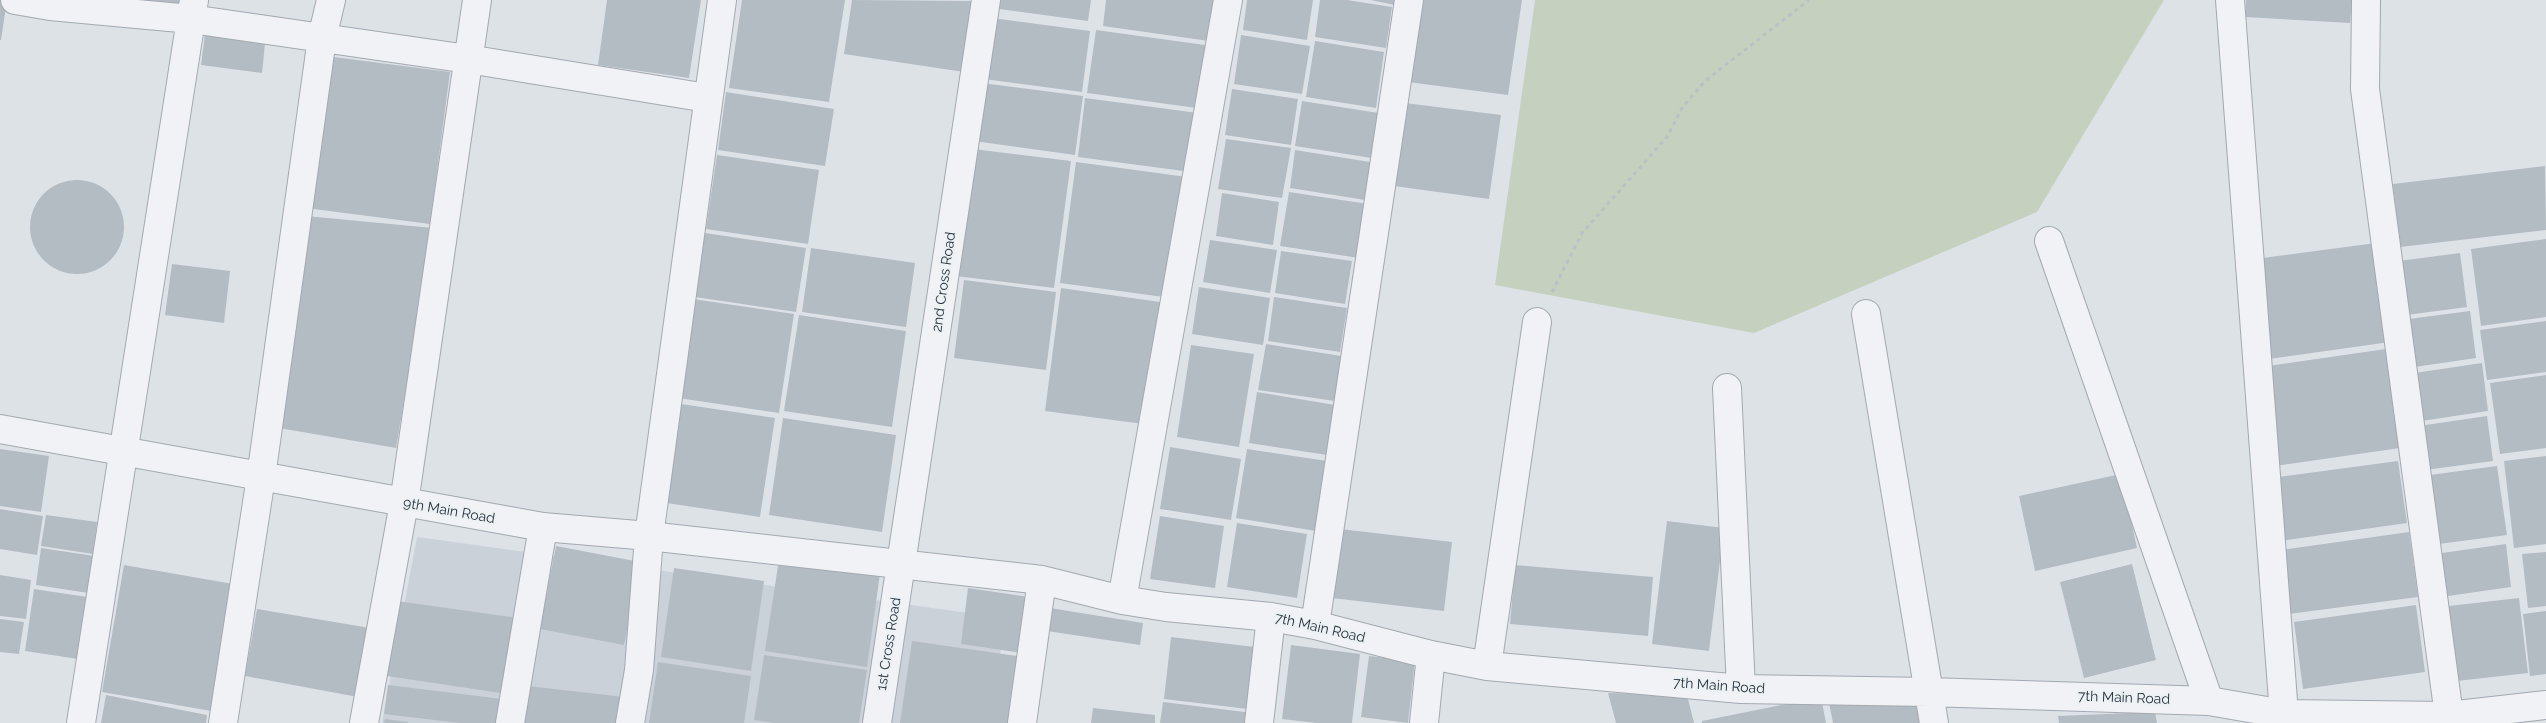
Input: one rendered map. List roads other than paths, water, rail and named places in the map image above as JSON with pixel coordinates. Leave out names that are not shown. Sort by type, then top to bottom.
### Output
[{"type":"street","points":[[15,0],[192,10],[322,38],[468,59],[707,98]]},
{"type":"street","points":[[223,723],[261,477],[322,38],[331,0]]},
{"type":"street","points":[[364,723],[404,502],[477,0]]},
{"type":"street","points":[[630,723],[639,670],[649,536],[707,98],[722,0]]},
{"type":"street","name":"2nd Cross Road","points":[[902,565],[986,0]]},
{"type":"street","points":[[1122,600],[1228,0]]},
{"type":"street","points":[[1316,625],[1409,0]]},
{"type":"street","points":[[2230,0],[2284,714]]},
{"type":"street","points":[[2366,0],[2365,89],[2449,719]]},
{"type":"street","points":[[81,723],[192,10]]},
{"type":"street","points":[[2049,241],[2209,701]]},
{"type":"street","points":[[1866,314],[1934,723]]},
{"type":"street","points":[[1487,666],[1537,322]]},
{"type":"street","points":[[1727,388],[1741,689]]},
{"type":"street","name":"9th Main Road","points":[[0,430],[542,527],[649,536],[902,565]]},
{"type":"street","points":[[510,723],[542,527]]},
{"type":"street","name":"7th Main Road","points":[[902,565],[1042,580],[1122,600],[1166,607],[1271,617],[1316,625],[1431,655],[1487,666],[1741,689],[1928,692],[2169,711],[2209,701],[2284,714],[2449,719],[2546,704]]},
{"type":"street","name":"1st Cross Road","points":[[877,723],[902,565]]},
{"type":"street","points":[[1022,723],[1042,580]]},
{"type":"street","points":[[1259,723],[1271,617]]},
{"type":"street","points":[[1424,723],[1431,655]]}]
